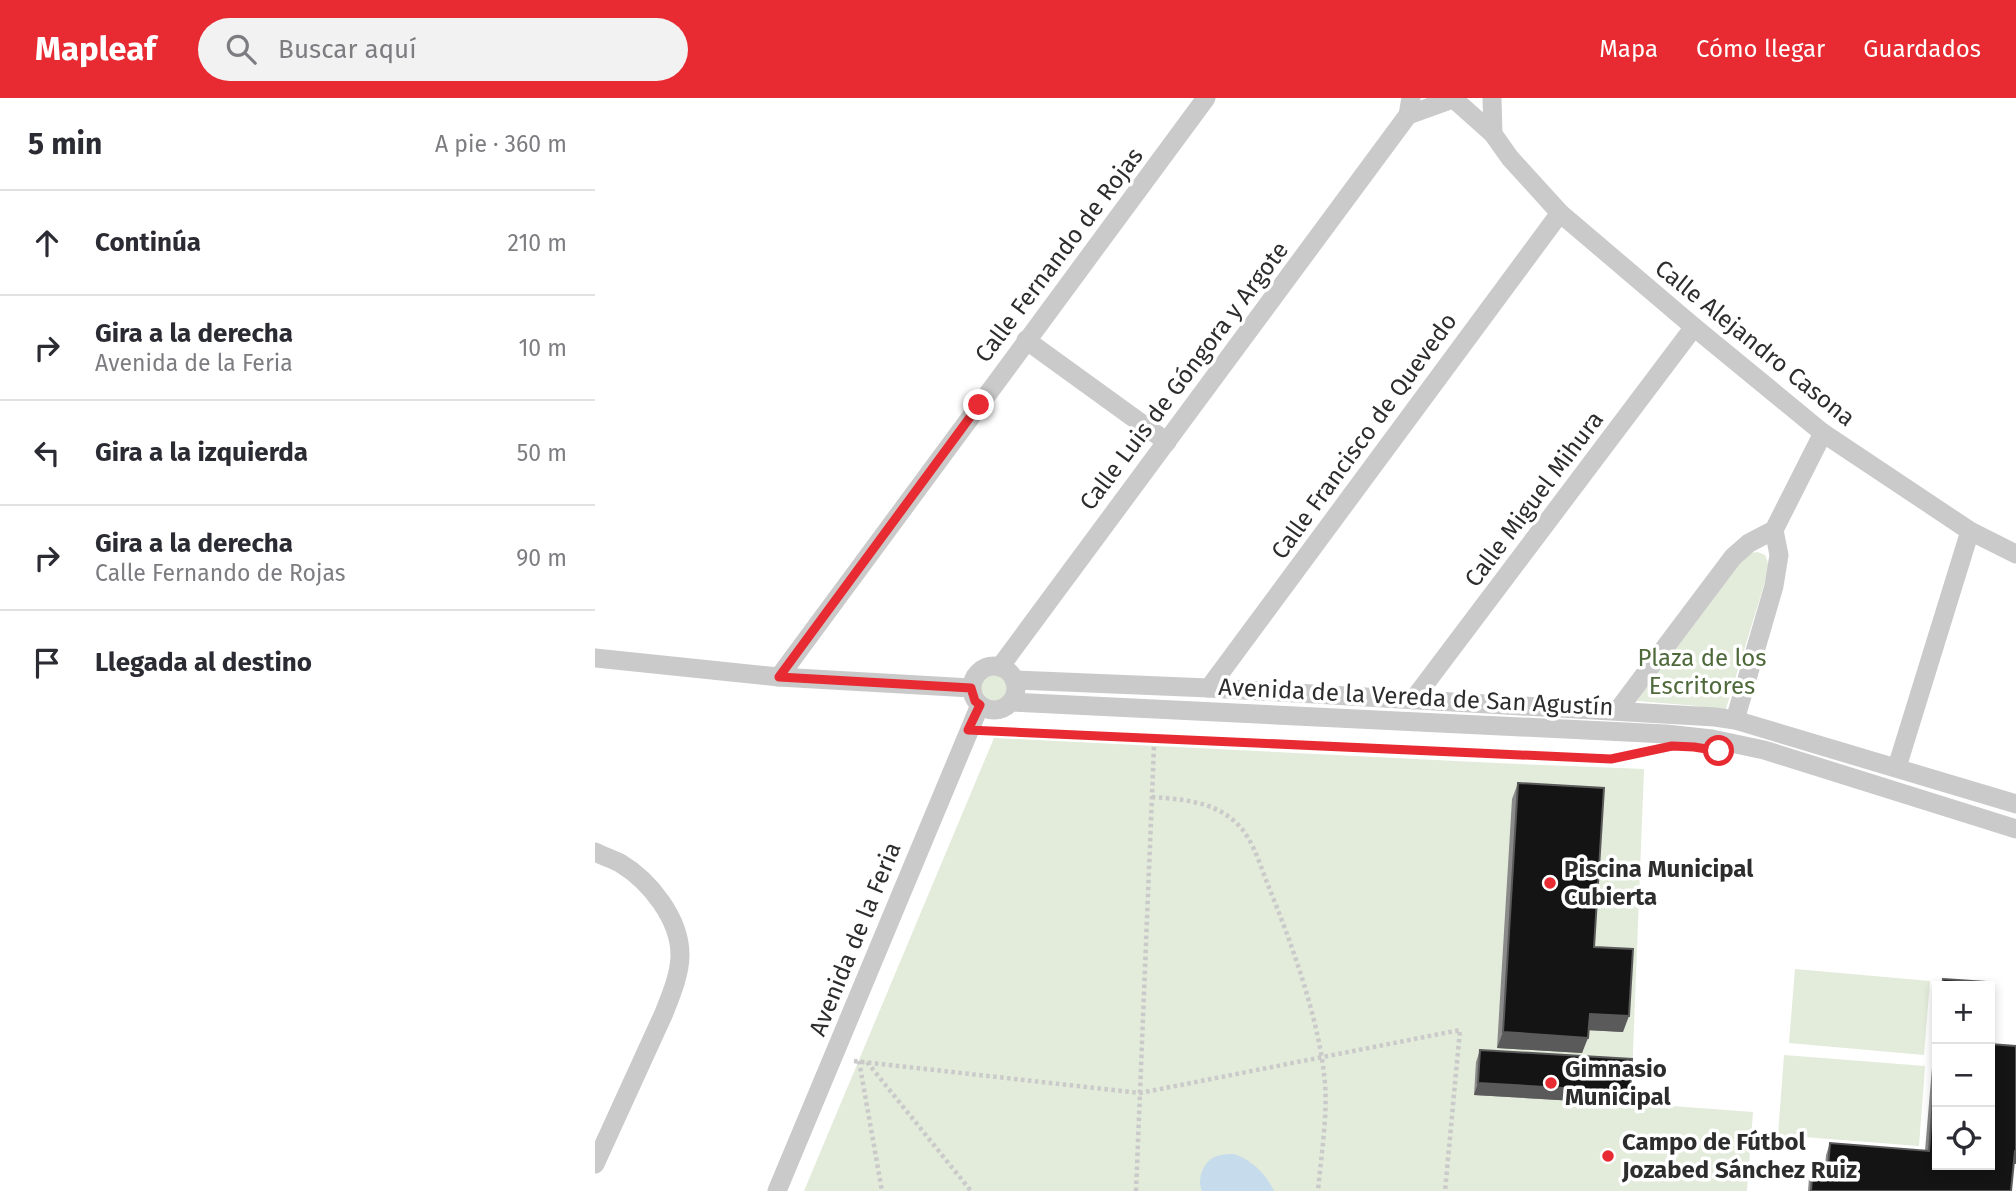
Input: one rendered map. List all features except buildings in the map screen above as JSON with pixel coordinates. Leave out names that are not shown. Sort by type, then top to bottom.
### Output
[{"type":"street","name":"Calle Fernando de Rojas","points":[[779,677],[1206,98]]},
{"type":"street","points":[[1492,98],[1493,134]]},
{"type":"street","name":"Calle Alejandro Casona","points":[[1453,100],[1493,134],[1518,167],[1560,213],[1823,433],[1970,531],[2016,554]]},
{"type":"street","name":"Calle Luis de Góngora y Argote","points":[[1007,673],[1167,442],[1409,107],[1453,100]]},
{"type":"street","name":"Calle Francisco de Quevedo","points":[[1209,688],[1560,213]]},
{"type":"street","name":"Calle Miguel Mihura","points":[[1413,700],[1694,327]]},
{"type":"street","points":[[1026,340],[1167,442]]},
{"type":"street","points":[[1618,710],[1734,557],[1749,543],[1774,530],[1823,433]]},
{"type":"street","points":[[1735,720],[1774,586],[1779,555],[1774,530]]},
{"type":"street","points":[[1897,767],[1970,531]]},
{"type":"street","points":[[595,659],[975,697],[986,709],[1000,710],[1011,702],[1016,691],[1007,673],[986,667],[975,676],[975,697]]},
{"type":"street","name":"Avenida de la Vereda de San Agustín","points":[[1007,673],[1209,688],[1715,717],[1735,720],[2016,804]]},
{"type":"street","name":"Avenida de la Feria","points":[[777,1191],[968,730],[975,697]]},
{"type":"street","name":"Avenida de la Vereda de San Agustín","points":[[1011,702],[1666,734],[1712,739],[1764,750],[2016,829]]},
{"type":"street","points":[[595,852],[621,864],[647,885],[666,910],[678,934],[680,957],[674,987],[664,1013],[595,1164]]},
{"type":"path","points":[[968,730],[1611,759],[1641,752]]},
{"type":"path","points":[[1136,1191],[1154,746]]},
{"type":"path","points":[[1152,797],[1181,799],[1221,812],[1233,819],[1244,832],[1257,858],[1284,924],[1315,1025],[1325,1076],[1318,1191]]},
{"type":"path","points":[[832,1059],[1140,1093],[1460,1030],[1445,1191]]},
{"type":"path","points":[[859,1061],[881,1191]]},
{"type":"path","points":[[867,1062],[971,1191]]},
{"type":"green space","name":"Plaza de los Escritores","points":[[1751,553],[1765,555],[1768,572],[1725,712],[1698,706],[1637,701],[1740,562]]},
{"type":"green space","points":[[994,674],[1004,678],[1008,688],[1004,698],[994,702],[984,698],[980,688],[984,678]]},
{"type":"green space","points":[[994,738],[1644,769],[1631,1103],[1753,1112],[1747,1191],[804,1191]]},
{"type":"green space","points":[[1795,969],[1930,981],[1924,1055],[1789,1043]]},
{"type":"green space","points":[[1784,1055],[1925,1066],[1919,1146],[1778,1135]]},
{"type":"water","points":[[1233,1154],[1246,1159],[1257,1168],[1274,1191],[1202,1191],[1200,1178],[1208,1162],[1218,1156]]},
{"type":"place","name":"Piscina Municipal Cubierta","points":[[1550,883]]},
{"type":"place","name":"Gimnasio Municipal","points":[[1551,1083]]},
{"type":"place","name":"Campo de Fútbol Jozabed Sánchez Ruiz","points":[[1608,1156]]},
{"type":"route","points":[[979,405],[779,677],[971,688],[975,701],[980,705],[968,730],[1611,759],[1672,746],[1719,751]]}]
